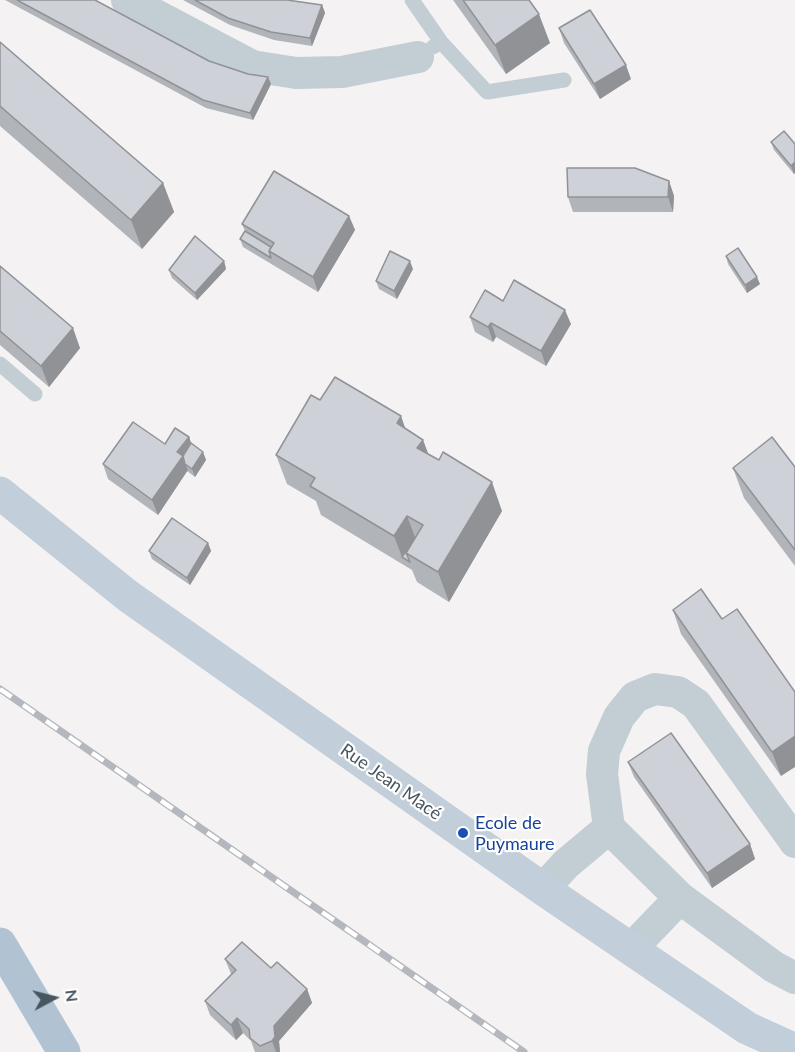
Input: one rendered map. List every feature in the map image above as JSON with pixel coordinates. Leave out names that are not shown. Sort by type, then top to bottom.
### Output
[{"type":"main road","name":"Rue Jean Macé","points":[[0,493],[128,596],[543,889],[747,1028],[795,1050]]},
{"type":"main road","points":[[0,944],[64,1052]]},
{"type":"street","points":[[127,0],[252,66],[296,73],[342,72],[429,49]]},
{"type":"street","points":[[795,842],[696,704],[678,692],[655,689],[635,698],[619,717],[604,751],[602,774],[609,828],[680,898],[774,967],[795,978]]},
{"type":"street","points":[[543,889],[566,864],[609,828]]},
{"type":"street","points":[[631,949],[680,898]]},
{"type":"lane","points":[[412,0],[429,49],[487,92],[564,80]]},
{"type":"lane","points":[[0,364],[35,394]]},
{"type":"building","points":[[17,0],[95,0],[209,61],[248,74],[268,77],[250,113],[203,100]]},
{"type":"building","points":[[195,0],[287,0],[322,5],[310,38],[271,32],[228,18]]},
{"type":"building","points":[[463,0],[529,0],[539,14],[495,45]]},
{"type":"building","points":[[590,10],[626,65],[594,84],[559,28]]},
{"type":"building","points":[[0,42],[163,183],[131,220],[0,106]]},
{"type":"building","points":[[784,131],[795,144],[795,162],[791,166],[771,142]]},
{"type":"building","points":[[567,168],[635,168],[669,181],[668,197],[568,197]]},
{"type":"building","points":[[274,171],[349,216],[313,277],[269,251],[274,243],[242,224]]},
{"type":"building","points":[[245,231],[271,247],[269,251],[271,258],[240,239]]},
{"type":"building","points":[[195,236],[224,261],[195,293],[169,270]]},
{"type":"building","points":[[738,248],[757,277],[745,285],[726,256]]},
{"type":"building","points":[[390,251],[410,261],[394,291],[376,281]]},
{"type":"building","points":[[0,266],[73,328],[41,366],[0,331]]},
{"type":"building","points":[[514,280],[565,310],[541,351],[491,323],[488,327],[470,317],[485,290],[503,301]]},
{"type":"building","points":[[335,377],[401,416],[397,423],[423,440],[417,448],[439,460],[443,452],[492,482],[438,572],[406,553],[423,525],[407,516],[394,536],[310,486],[315,478],[276,455],[311,395],[320,400]]},
{"type":"building","points":[[133,422],[165,444],[175,428],[189,437],[177,452],[183,456],[152,500],[103,464]]},
{"type":"building","points":[[772,437],[795,467],[795,550],[733,468]]},
{"type":"building","points":[[191,443],[203,452],[192,469],[185,464],[183,456]]},
{"type":"building","points":[[172,518],[208,543],[187,578],[149,551]]},
{"type":"building","points":[[415,537],[406,553],[410,562],[402,557]]},
{"type":"building","points":[[701,589],[722,619],[737,609],[795,692],[795,736],[772,752],[673,610]]},
{"type":"building","points":[[671,733],[750,844],[707,873],[628,762]]},
{"type":"building","points":[[242,942],[271,968],[277,962],[307,989],[274,1026],[275,1037],[272,1041],[260,1046],[250,1038],[249,1029],[237,1018],[231,1025],[205,1001],[236,970],[225,959]]},
{"type":"railway","points":[[0,689],[524,1052]]},
{"type":"place","name":"Ecole de Puymaure","points":[[463,833]]}]
